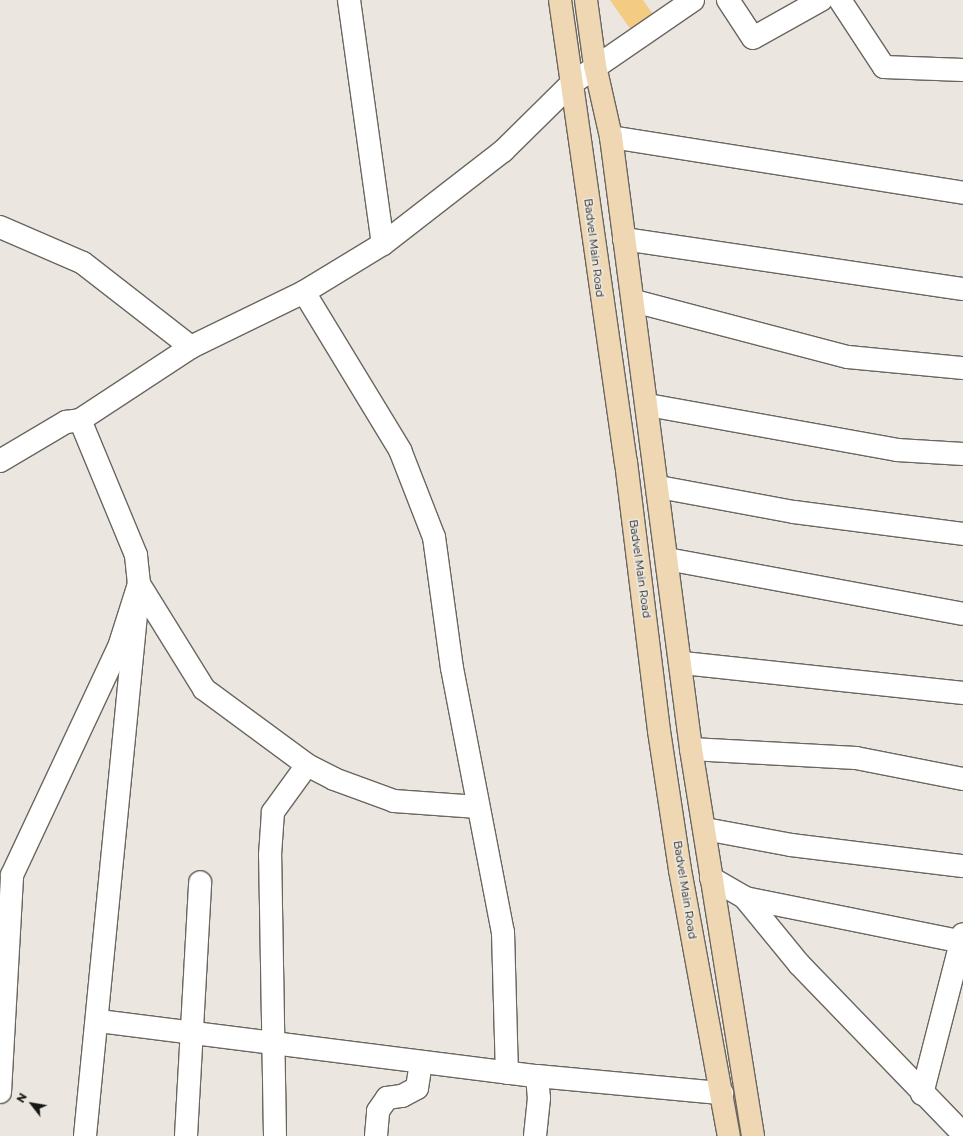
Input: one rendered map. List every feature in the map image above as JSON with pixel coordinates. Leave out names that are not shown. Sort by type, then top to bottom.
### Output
[{"type":"main road","name":"Badvel Main Road","points":[[560,0],[625,455],[659,730],[680,870],[729,1136]]},
{"type":"main road","points":[[586,0],[595,66],[611,137],[624,239],[634,301],[667,559],[683,663],[691,749],[753,1136]]},
{"type":"street","points":[[349,0],[383,244]]},
{"type":"street","points":[[0,461],[66,422],[80,420],[191,347],[304,292],[383,244],[503,151],[571,84],[595,66],[693,0]]},
{"type":"street","points":[[728,0],[753,38],[821,0]]},
{"type":"street","points":[[840,0],[884,67],[963,70]]},
{"type":"street","points":[[611,137],[963,193]]},
{"type":"street","points":[[0,227],[83,263],[191,347]]},
{"type":"street","points":[[624,239],[963,289]]},
{"type":"street","points":[[304,292],[400,450],[434,537],[452,668],[503,932],[507,1073]]},
{"type":"street","points":[[634,301],[848,357],[963,368]]},
{"type":"street","points":[[648,405],[897,450],[963,454]]},
{"type":"street","points":[[80,420],[136,555],[139,584],[99,1021],[85,1136]]},
{"type":"street","points":[[659,488],[794,512],[963,534]]},
{"type":"street","points":[[667,559],[963,614]]},
{"type":"street","points":[[139,584],[204,689],[307,765],[334,780],[394,801],[478,807]]},
{"type":"street","points":[[0,1092],[6,875],[119,647],[139,584]]},
{"type":"street","points":[[683,663],[963,693]]},
{"type":"street","points":[[691,749],[856,758],[963,779]]},
{"type":"street","points":[[275,1136],[276,1043],[270,855],[273,812],[307,765]]},
{"type":"street","points":[[705,829],[791,845],[963,866]]},
{"type":"street","points":[[711,878],[745,898],[962,939],[922,1094]]},
{"type":"street","points":[[186,1136],[190,1033],[200,882]]},
{"type":"street","points":[[745,898],[799,964],[922,1094],[963,1134]]},
{"type":"street","points":[[99,1021],[507,1073],[722,1093]]},
{"type":"street","points":[[376,1136],[378,1112],[387,1098],[402,1096],[417,1088],[421,1062]]},
{"type":"street","points":[[535,1136],[540,1098],[537,1076]]},
{"type":"building","points":[[610,0],[643,0],[655,17],[633,33]]}]
